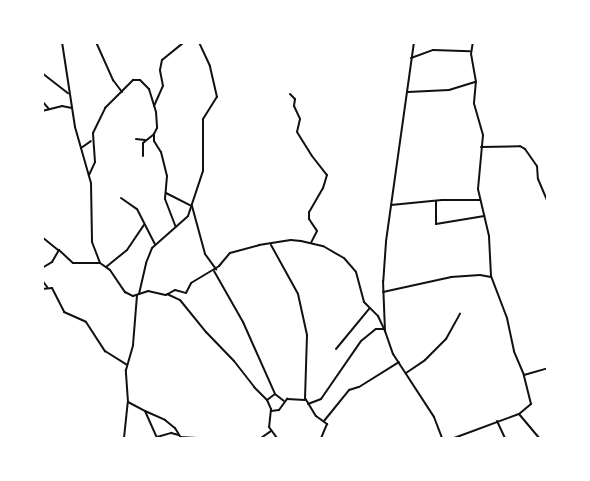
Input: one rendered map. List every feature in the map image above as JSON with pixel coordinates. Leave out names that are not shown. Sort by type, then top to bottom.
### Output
[{"type":"street","points":[[62,42],[68,93],[89,174],[92,240],[100,263]]},
{"type":"street","points":[[96,42],[113,80],[122,92]]},
{"type":"street","points":[[154,106],[163,86],[160,70],[162,60],[184,42]]},
{"type":"street","points":[[124,438],[128,402],[127,365],[133,344],[138,295],[146,263],[155,244],[187,218],[204,165],[203,119],[217,97],[210,66],[199,42]]},
{"type":"street","points":[[384,330],[385,252],[414,42]]},
{"type":"street","points":[[454,438],[519,414],[531,404],[524,375],[514,351],[507,318],[491,278],[489,236],[478,189],[482,131],[474,103],[476,82],[471,51],[473,42]]},
{"type":"street","points":[[411,58],[433,50],[471,51]]},
{"type":"street","points":[[42,73],[68,93]]},
{"type":"street","points":[[89,174],[95,162],[92,133],[108,104],[133,80],[140,80],[149,89],[154,106],[157,128],[154,134],[154,141],[161,152],[167,176],[165,199],[176,227]]},
{"type":"street","points":[[408,92],[449,90],[476,82]]},
{"type":"street","points":[[290,94],[295,99],[294,106],[300,119],[297,132],[312,156],[328,175],[323,188],[308,212],[317,231],[311,243]]},
{"type":"street","points":[[42,101],[48,109]]},
{"type":"street","points":[[42,111],[62,106],[72,108]]},
{"type":"street","points":[[136,139],[145,140],[154,134]]},
{"type":"street","points":[[143,156],[145,140]]},
{"type":"street","points":[[81,148],[92,141]]},
{"type":"street","points":[[481,147],[519,146],[525,149],[537,166],[538,179],[548,203]]},
{"type":"street","points":[[165,192],[177,200],[192,206]]},
{"type":"street","points":[[122,198],[137,209],[155,244]]},
{"type":"street","points":[[391,205],[436,200],[480,200]]},
{"type":"street","points":[[436,200],[436,224],[484,216]]},
{"type":"street","points":[[192,206],[205,254],[243,322],[275,394],[284,401]]},
{"type":"street","points":[[106,267],[127,250],[144,225]]},
{"type":"street","points":[[42,237],[73,263],[100,263],[106,267],[125,292],[138,295],[148,291],[167,294],[180,300],[267,400],[271,411],[268,424],[270,431],[277,438]]},
{"type":"street","points":[[167,294],[175,290],[187,292],[192,282],[215,270],[230,253],[294,240],[311,243],[336,252],[351,265],[359,279],[363,299],[378,316],[390,349],[434,417],[442,438]]},
{"type":"street","points":[[271,244],[297,290],[307,338],[305,400],[316,416],[328,425],[321,438]]},
{"type":"street","points":[[42,268],[52,262],[59,250]]},
{"type":"street","points":[[383,292],[450,277],[480,275],[491,278]]},
{"type":"street","points":[[42,280],[47,288]]},
{"type":"street","points":[[42,289],[53,289],[64,312],[88,324],[105,352],[127,365]]},
{"type":"street","points":[[336,350],[370,308]]},
{"type":"street","points":[[406,373],[425,360],[446,340],[460,314]]},
{"type":"street","points":[[308,404],[322,400],[361,341],[376,329],[384,330]]},
{"type":"street","points":[[324,421],[349,390],[359,387],[399,362]]},
{"type":"street","points":[[524,375],[548,368]]},
{"type":"street","points":[[267,400],[275,394]]},
{"type":"street","points":[[271,411],[279,410],[284,401],[289,399],[305,400]]},
{"type":"street","points":[[128,402],[165,420],[180,437]]},
{"type":"street","points":[[144,411],[157,438],[171,433],[180,437],[197,438]]},
{"type":"street","points":[[519,414],[539,438]]},
{"type":"street","points":[[497,421],[504,438]]},
{"type":"street","points":[[261,438],[270,431]]}]
